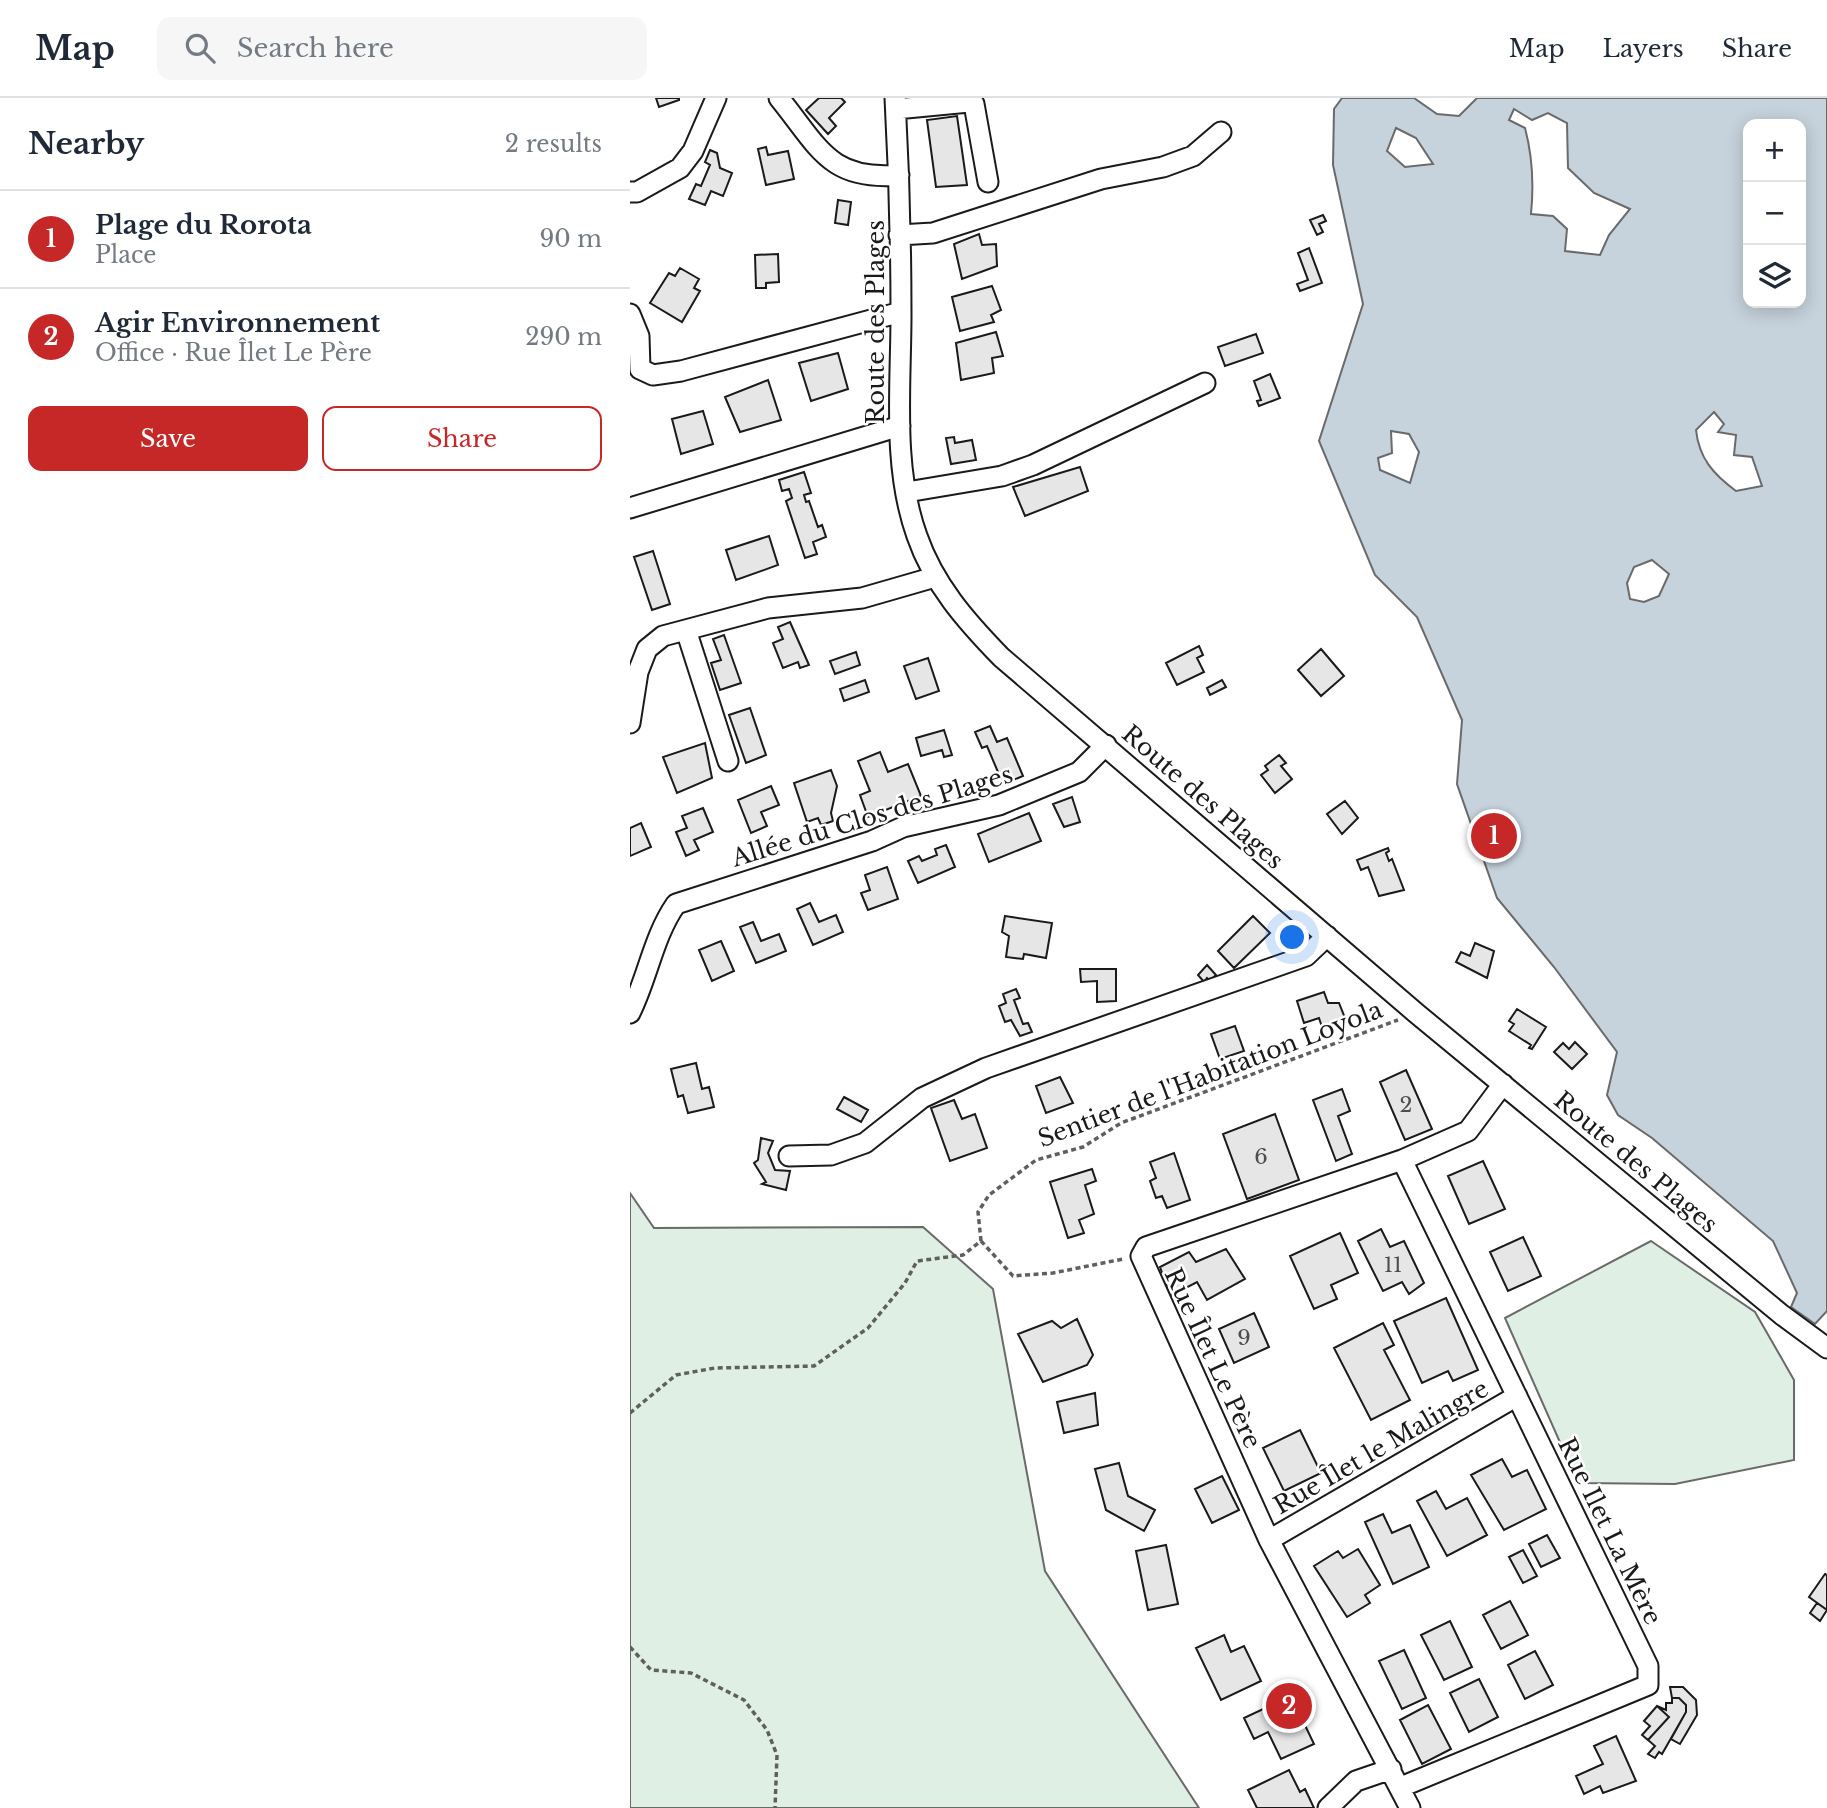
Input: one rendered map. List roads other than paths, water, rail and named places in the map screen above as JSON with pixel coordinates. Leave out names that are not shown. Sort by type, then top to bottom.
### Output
[{"type":"street","points":[[630,192],[637,192],[680,168],[702,134],[716,98]]},
{"type":"street","points":[[779,98],[825,155],[842,170],[870,177],[899,175]]},
{"type":"street","points":[[896,104],[974,104],[988,182]]},
{"type":"street","name":"Route des Plages","points":[[896,104],[901,312],[900,426],[907,492],[916,534],[935,577],[965,620],[1000,657],[1416,1013],[1782,1315],[1824,1346]]},
{"type":"street","points":[[899,235],[933,233],[1101,179],[1163,167],[1193,156],[1221,132]]},
{"type":"street","points":[[630,314],[639,335],[640,369],[653,375],[681,371],[901,312]]},
{"type":"street","points":[[907,492],[1002,476],[1033,465],[1205,383]]},
{"type":"street","points":[[630,508],[900,426]]},
{"type":"street","points":[[630,723],[638,672],[647,649],[663,636],[768,608],[862,598],[935,577]]},
{"type":"street","points":[[686,630],[728,761]]},
{"type":"street","name":"Allée du Clos des Plages","points":[[630,1013],[642,989],[662,924],[676,904],[872,841],[903,827],[999,805],[1079,772],[1106,746]]},
{"type":"street","points":[[789,1156],[831,1155],[865,1143],[922,1098],[986,1068],[1306,956],[1327,936]]},
{"type":"street","name":"Rue Îlet Le Père","points":[[1410,1808],[1269,1541],[1141,1256],[1146,1247],[1402,1160],[1468,1131],[1503,1084]]},
{"type":"street","name":"Rue Ilet La Mère","points":[[1401,1787],[1647,1685],[1648,1666],[1402,1160]]},
{"type":"street","name":"Rue Îlet le Malingre","points":[[1269,1541],[1517,1396]]},
{"type":"street","points":[[1328,1808],[1356,1782],[1391,1769]]},
{"type":"place","name":"Plage du Rorota","points":[[1494,836]]},
{"type":"place","name":"Agir Environnement","points":[[1289,1706]]}]
